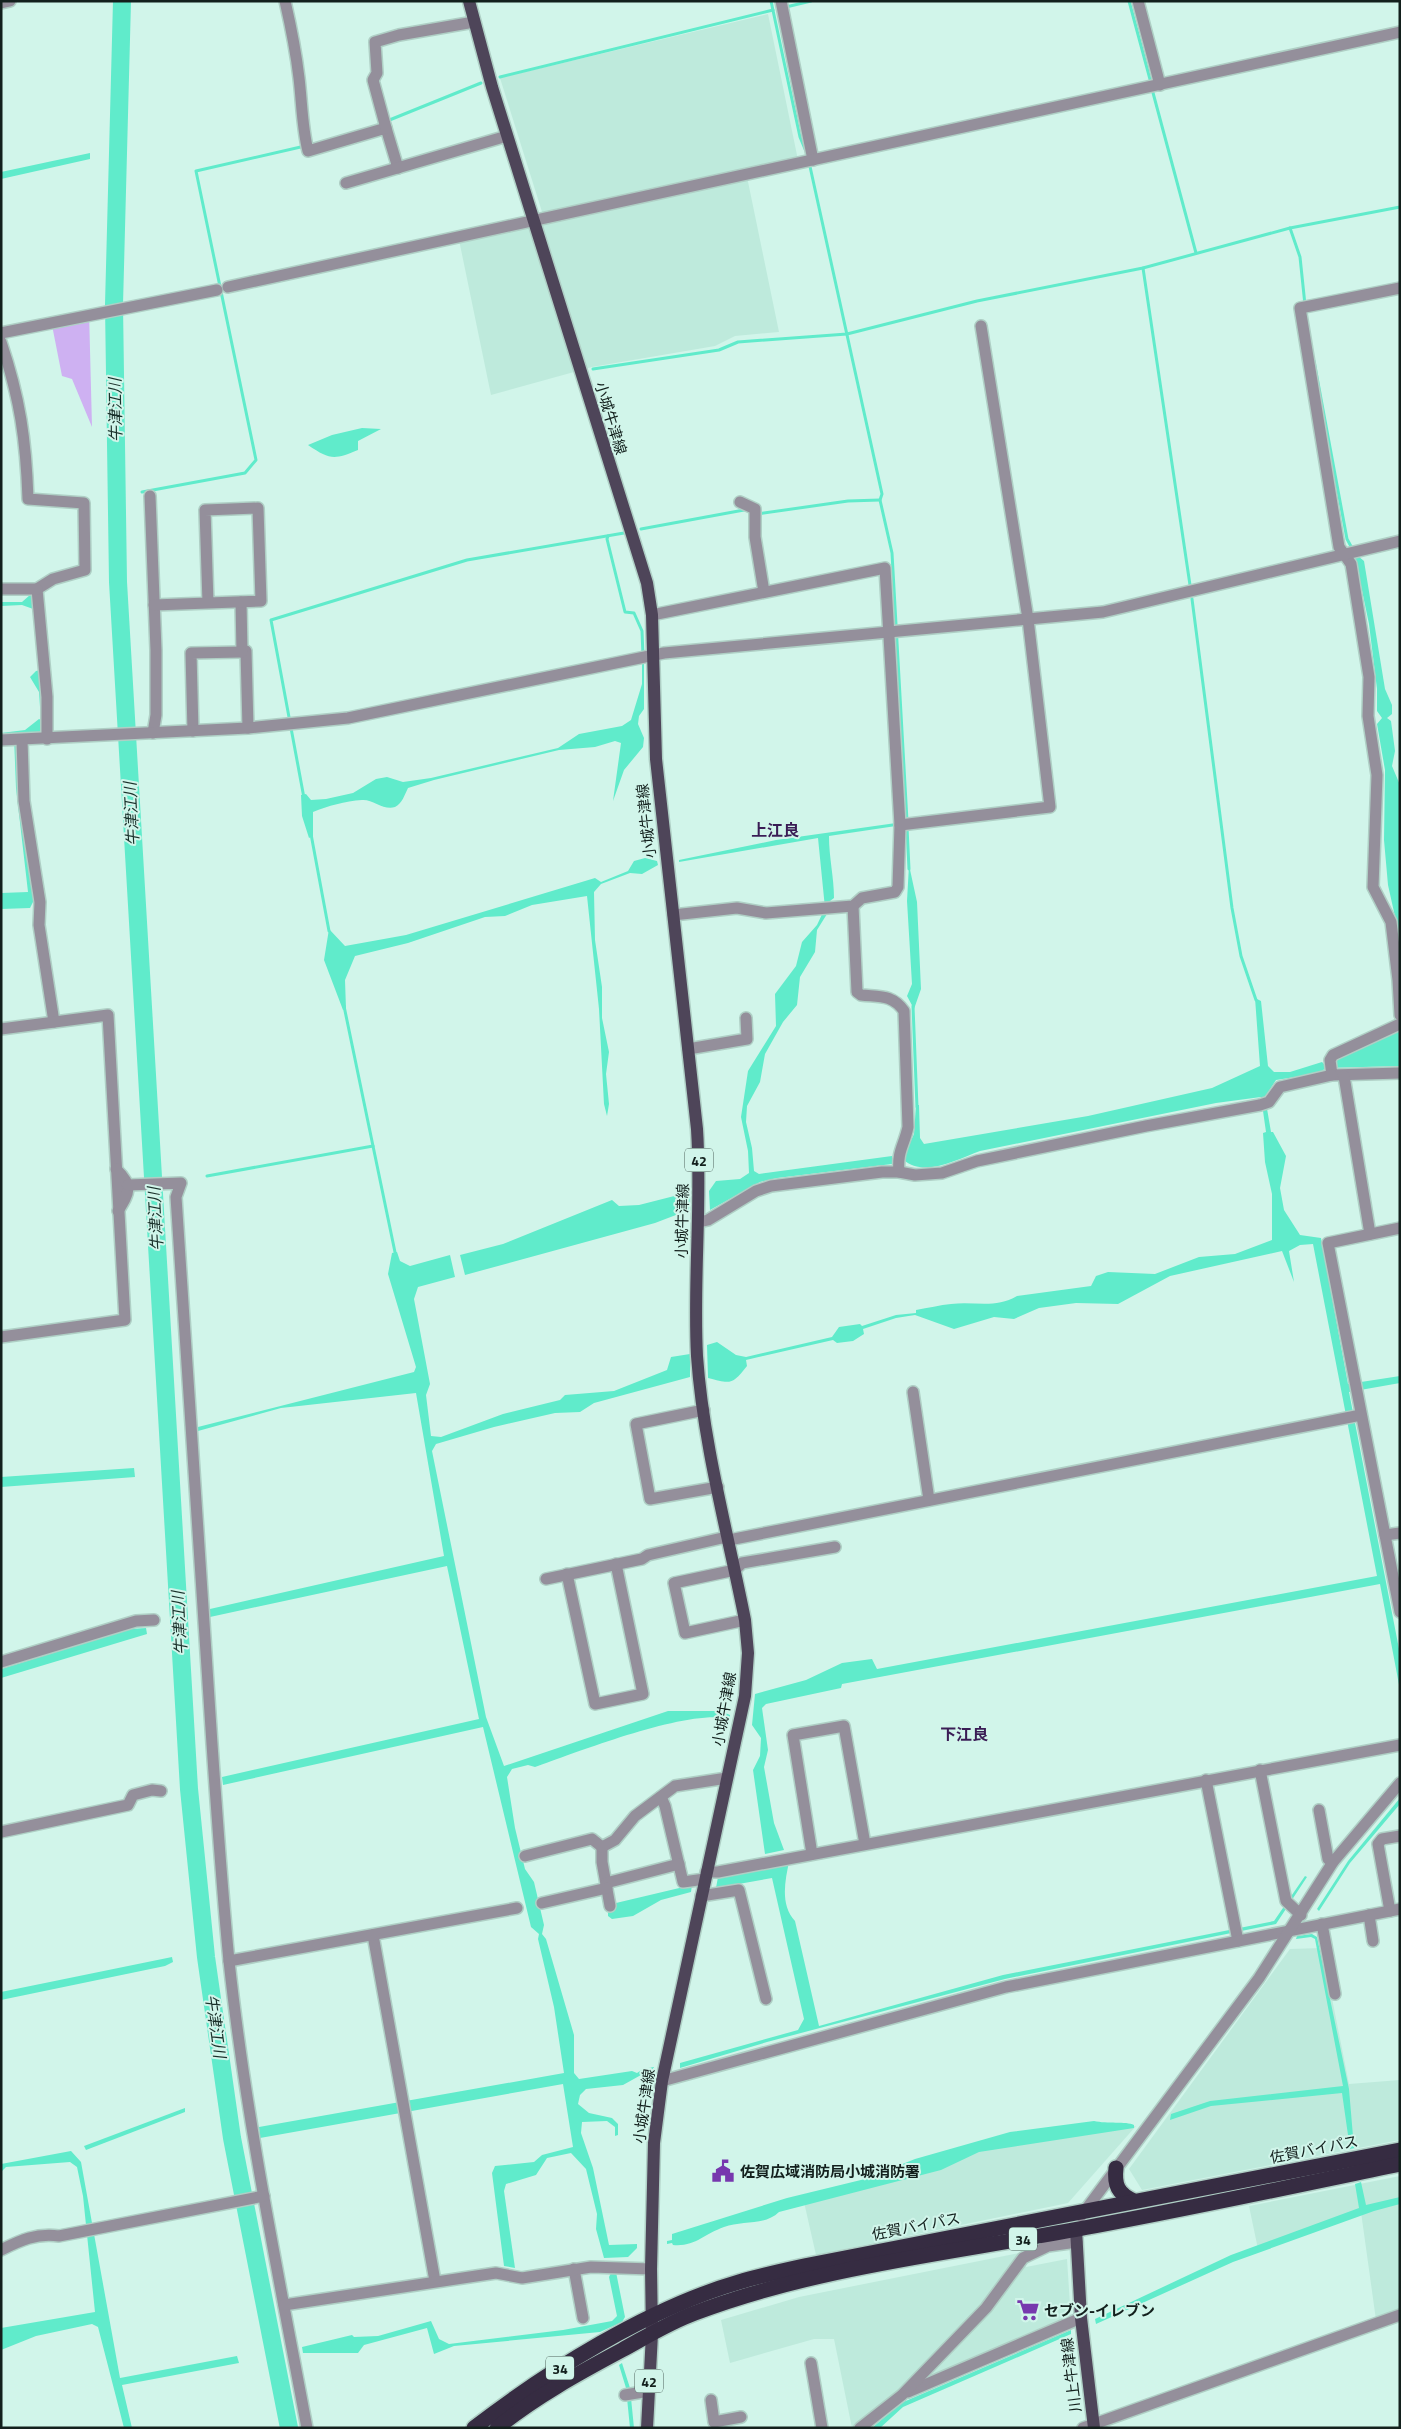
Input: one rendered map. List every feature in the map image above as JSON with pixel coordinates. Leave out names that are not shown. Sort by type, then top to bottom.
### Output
[{"type":"highway","name":"佐賀バイパス","points":[[474,2428],[512,2399],[562,2366],[652,2316],[738,2282],[809,2264],[1400,2150]]},
{"type":"highway","name":"佐賀バイパス","points":[[497,2428],[521,2408],[578,2374],[692,2314],[786,2284],[1076,2236],[1400,2164]]},
{"type":"highway","points":[[1116,2168],[1117,2190],[1125,2198],[1134,2201]]},
{"type":"main road","name":"小城牛津線","points":[[469,1],[507,136],[618,493],[648,583],[652,615],[646,656],[700,1172],[696,1317],[699,1380],[745,1620],[748,1653],[745,1696],[662,2081],[654,2143],[651,2269],[652,2334],[647,2428]]},
{"type":"main road","name":"川上牛津線","points":[[1076,2236],[1090,2427]]},
{"type":"street","points":[[1,3],[10,1]]},
{"type":"street","points":[[285,1],[298,72],[307,146],[385,122]]},
{"type":"street","points":[[781,1],[808,161]]},
{"type":"street","points":[[1138,1],[1155,86]]},
{"type":"street","points":[[398,168],[373,80],[377,73],[375,42],[399,35],[474,22]]},
{"type":"street","points":[[1,333],[534,222],[547,217],[1400,32]]},
{"type":"street","points":[[346,184],[507,136]]},
{"type":"street","points":[[1351,552],[1339,547],[1305,307],[1400,288]]},
{"type":"street","points":[[900,825],[1050,806],[1028,619],[981,326]]},
{"type":"street","points":[[1,342],[15,383],[26,447],[28,499],[84,503],[85,570],[53,579],[38,589],[1,589]]},
{"type":"street","points":[[150,496],[156,715],[153,733]]},
{"type":"street","points":[[740,502],[755,514],[755,537],[764,592]]},
{"type":"street","points":[[154,604],[208,603],[262,601],[258,508],[205,510],[208,603]]},
{"type":"street","points":[[54,1022],[39,925],[40,902],[24,801],[11,740],[248,728],[348,718],[646,656],[1124,608],[1351,552],[1400,542]]},
{"type":"street","points":[[1351,552],[1351,564],[1369,677],[1368,716],[1376,775],[1373,887],[1391,922],[1400,1015]]},
{"type":"street","points":[[652,615],[885,568],[895,631],[900,825],[898,886],[895,892],[862,898],[853,906],[766,913],[737,908],[673,915]]},
{"type":"street","points":[[38,589],[47,697],[47,739]]},
{"type":"street","points":[[241,602],[242,652]]},
{"type":"street","points":[[193,731],[191,653],[246,652],[248,728]]},
{"type":"street","points":[[853,906],[857,992],[861,995],[889,997],[898,1002],[904,1011],[908,1127],[899,1164]]},
{"type":"street","points":[[1,1028],[108,1015],[125,1320],[1,1337]]},
{"type":"street","points":[[688,1049],[747,1039],[746,1018]]},
{"type":"street","points":[[1331,1068],[1333,1054],[1400,1024]]},
{"type":"street","points":[[899,1164],[916,1175],[942,1173],[977,1161],[1264,1104],[1280,1087],[1331,1068]]},
{"type":"street","points":[[1331,1068],[1344,1076],[1400,1073]]},
{"type":"street","points":[[1344,1076],[1370,1234]]},
{"type":"street","points":[[699,1222],[708,1220],[756,1191],[771,1186],[882,1172],[899,1164]]},
{"type":"street","points":[[116,1168],[126,1179],[128,1185],[128,1196],[118,1211]]},
{"type":"street","points":[[128,1185],[181,1183],[176,1196],[189,1417],[214,1787],[229,1961],[241,2057],[264,2196],[307,2428]]},
{"type":"street","points":[[1400,1228],[1328,1244],[1400,1612]]},
{"type":"street","points":[[913,1392],[929,1500]]},
{"type":"street","points":[[704,1410],[636,1424],[648,1490],[650,1499],[718,1486]]},
{"type":"street","points":[[546,1579],[722,1538],[729,1540],[1361,1415]]},
{"type":"street","points":[[1385,1536],[1400,1533]]},
{"type":"street","points":[[745,1620],[685,1633],[674,1583],[735,1570],[742,1563],[836,1547]]},
{"type":"street","points":[[567,1574],[595,1704],[644,1694],[616,1564]]},
{"type":"street","points":[[1,1662],[136,1621],[154,1620]]},
{"type":"street","points":[[812,1854],[793,1734],[844,1726],[865,1844]]},
{"type":"street","points":[[661,1797],[665,1806],[683,1882],[718,1872],[812,1854],[1400,1745]]},
{"type":"street","points":[[860,2428],[902,2395],[986,2308],[1023,2258],[1076,2236],[1082,2212],[1202,2056],[1292,1930],[1293,1908],[1260,1770]]},
{"type":"street","points":[[602,1847],[615,1840],[635,1816],[674,1786],[720,1777],[727,1778]]},
{"type":"street","points":[[1206,1780],[1238,1941]]},
{"type":"street","points":[[1293,1908],[1400,1783]]},
{"type":"street","points":[[1,1832],[128,1805],[133,1795],[152,1790],[161,1791]]},
{"type":"street","points":[[1319,1810],[1328,1859],[1333,1862]]},
{"type":"street","points":[[662,2081],[1006,1987],[1395,1910],[1378,1844],[1382,1839],[1400,1836]]},
{"type":"street","points":[[526,1856],[592,1839],[602,1847],[610,1906]]},
{"type":"street","points":[[542,1903],[678,1864]]},
{"type":"street","points":[[701,1896],[739,1890],[766,1999]]},
{"type":"street","points":[[229,1961],[517,1908]]},
{"type":"street","points":[[1368,1915],[1373,1941]]},
{"type":"street","points":[[1322,1924],[1335,1994]]},
{"type":"street","points":[[373,1935],[435,2281]]},
{"type":"street","points":[[1,2250],[27,2237],[43,2234],[59,2236],[264,2196]]},
{"type":"street","points":[[284,2305],[496,2273],[522,2278],[591,2267],[651,2269]]},
{"type":"street","points":[[574,2269],[583,2318]]},
{"type":"street","points":[[1090,2427],[1400,2315]]},
{"type":"street","points":[[902,2395],[1081,2318]]},
{"type":"street","points":[[811,2364],[822,2428]]},
{"type":"street","points":[[630,2394],[649,2391]]},
{"type":"street","points":[[710,2400],[714,2422],[723,2424],[740,2417]]},
{"type":"shaded area","points":[[768,14],[798,160],[746,172],[779,332],[735,336],[715,346],[592,367],[491,395],[458,235],[543,215],[500,78]]},
{"type":"shaded area","points":[[90,153],[90,159],[1,179],[1,172]]},
{"type":"shaded area","points":[[89,311],[92,427],[72,379],[62,376],[51,320]]},
{"type":"shaded area","points":[[362,428],[381,429],[358,441],[358,450],[343,456],[327,456],[308,445],[332,435]]},
{"type":"shaded area","points":[[1358,556],[1364,561],[1385,689],[1392,705],[1392,714],[1387,718],[1391,721],[1395,751],[1392,766],[1400,785],[1400,947],[1388,885],[1384,840],[1385,770],[1377,724],[1382,718],[1377,711],[1377,689],[1369,624],[1355,557]]},
{"type":"shaded area","points":[[30,595],[35,600],[36,610],[22,605],[1,606],[1,602],[22,602]]},
{"type":"shaded area","points":[[642,663],[644,663],[644,709],[639,716],[638,724],[644,738],[643,747],[624,770],[613,801],[621,743],[615,741],[595,747],[559,750],[434,780],[408,788],[397,806],[391,808],[362,800],[325,808],[313,812],[313,836],[309,838],[302,816],[301,795],[306,794],[311,800],[326,799],[353,793],[376,779],[387,777],[403,782],[431,778],[558,748],[579,734],[622,726],[631,720],[642,684]]},
{"type":"shaded area","points":[[41,670],[42,708],[40,707],[39,692],[30,677],[36,671]]},
{"type":"shaded area","points":[[39,719],[41,720],[42,730],[39,734],[19,735],[20,787],[34,900],[30,908],[1,909],[1,893],[28,892],[16,788],[14,737],[1,736],[1,733],[25,730]]},
{"type":"shaded area","points":[[896,823],[896,826],[829,836],[834,898],[830,901],[827,914],[817,930],[815,952],[800,977],[797,1005],[783,1022],[765,1054],[760,1082],[747,1106],[746,1122],[752,1148],[754,1171],[759,1174],[892,1156],[892,1159],[903,1158],[914,1134],[916,1105],[919,1105],[920,1138],[924,1144],[1088,1116],[1212,1088],[1260,1066],[1255,998],[1261,1001],[1268,1066],[1274,1072],[1290,1072],[1322,1062],[1325,1065],[1335,1063],[1337,1059],[1400,1030],[1400,1066],[1325,1068],[1321,1073],[1276,1080],[1265,1097],[1271,1132],[1273,1132],[1286,1156],[1280,1188],[1284,1210],[1300,1235],[1321,1238],[1348,1384],[1400,1376],[1400,1383],[1349,1392],[1400,1654],[1400,1690],[1380,1584],[842,1684],[841,1688],[766,1704],[762,1708],[768,1750],[764,1767],[774,1823],[784,1850],[765,1854],[753,1770],[760,1756],[761,1738],[752,1725],[755,1694],[806,1680],[842,1663],[872,1659],[877,1669],[1377,1576],[1313,1244],[1300,1245],[1289,1251],[1294,1282],[1282,1251],[1170,1276],[1118,1304],[1076,1303],[1039,1308],[1014,1319],[994,1317],[954,1329],[915,1315],[896,1318],[863,1329],[864,1334],[853,1341],[837,1343],[833,1340],[746,1360],[747,1366],[734,1380],[726,1382],[708,1378],[707,1345],[717,1342],[736,1355],[746,1357],[832,1337],[839,1327],[860,1324],[862,1326],[896,1315],[916,1313],[916,1310],[943,1305],[1001,1302],[1017,1296],[1091,1286],[1096,1276],[1108,1272],[1155,1274],[1199,1257],[1235,1254],[1272,1240],[1272,1194],[1265,1162],[1263,1133],[1266,1132],[1261,1097],[1216,1103],[980,1151],[952,1162],[931,1167],[912,1165],[904,1160],[892,1161],[892,1164],[777,1178],[760,1182],[710,1210],[709,1191],[716,1181],[740,1179],[749,1173],[748,1151],[741,1117],[748,1071],[776,1026],[775,994],[796,966],[802,942],[817,925],[825,908],[818,838],[679,862],[679,860],[776,840]]},
{"type":"shaded area","points":[[645,858],[657,861],[658,865],[642,874],[630,873],[601,884],[594,892],[595,940],[602,987],[602,1018],[609,1052],[606,1074],[609,1104],[607,1116],[604,1104],[599,1009],[587,896],[532,905],[505,916],[485,917],[408,943],[355,956],[345,980],[346,1009],[343,1010],[324,960],[329,929],[345,946],[406,935],[595,878],[601,882],[628,871],[634,861]]},
{"type":"shaded area","points":[[909,865],[917,902],[921,989],[914,1009],[907,996],[912,984],[907,901]]},
{"type":"shaded area","points":[[690,1192],[689,1210],[655,1223],[465,1275],[460,1255],[503,1244],[612,1200],[619,1206],[639,1205]]},
{"type":"shaded area","points":[[397,1252],[400,1261],[410,1266],[450,1255],[455,1277],[418,1287],[414,1299],[430,1384],[426,1395],[431,1436],[441,1437],[503,1414],[560,1400],[565,1395],[614,1391],[667,1370],[671,1357],[690,1354],[690,1377],[594,1403],[580,1412],[555,1413],[494,1427],[436,1444],[432,1451],[486,1717],[504,1766],[668,1711],[721,1711],[730,1715],[730,1719],[712,1717],[688,1720],[633,1733],[535,1767],[528,1765],[512,1769],[507,1777],[515,1828],[525,1869],[534,1882],[544,1925],[542,1934],[546,1939],[574,2035],[574,2073],[579,2079],[632,2071],[637,2073],[643,2069],[654,2067],[652,2078],[641,2075],[623,2085],[586,2089],[580,2095],[578,2104],[589,2113],[612,2118],[618,2124],[618,2135],[615,2136],[615,2127],[607,2121],[582,2122],[581,2133],[593,2168],[609,2245],[637,2244],[637,2248],[628,2257],[604,2258],[596,2229],[597,2214],[586,2169],[571,2153],[547,2158],[536,2175],[506,2184],[504,2191],[515,2268],[504,2266],[492,2173],[495,2166],[534,2162],[542,2155],[573,2147],[563,2084],[260,2138],[259,2127],[564,2073],[554,2007],[538,1939],[539,1934],[531,1927],[483,1727],[223,1785],[222,1777],[479,1719],[447,1566],[210,1617],[210,1609],[444,1556],[416,1393],[281,1408],[198,1431],[198,1427],[414,1372],[416,1367],[388,1274],[392,1253]]},
{"type":"shaded area","points":[[134,1468],[135,1477],[1,1487],[1,1477]]},
{"type":"shaded area","points":[[146,1628],[147,1634],[1,1678],[1,1669],[130,1629]]},
{"type":"shaded area","points":[[1400,1798],[1400,1804],[1350,1863],[1319,1911],[1317,1909],[1348,1861]]},
{"type":"shaded area","points":[[789,1862],[785,1885],[785,1900],[790,1915],[795,1921],[819,2026],[1003,1975],[1274,1921],[1305,1876],[1307,1877],[1276,1924],[1005,1979],[767,2042],[680,2068],[680,2063],[798,2030],[804,2019],[772,1878],[716,1888],[718,1877]]},
{"type":"shaded area","points":[[692,1885],[691,1892],[661,1900],[633,1916],[612,1919],[608,1916],[608,1913],[616,1903]]},
{"type":"shaded area","points":[[1312,1934],[1317,1937],[1349,2089],[1354,2148],[1350,2149],[1342,2093],[1211,2106],[1170,2120],[1171,2114],[1210,2101],[1343,2086],[1315,1939],[1311,1937],[1296,1939],[1297,1936]]},
{"type":"shaded area","points":[[1322,1948],[1349,2084],[1400,2080],[1400,2140],[1142,2190],[1129,2169],[1290,1949]]},
{"type":"shaded area","points":[[172,1957],[173,1962],[165,1966],[1,2000],[1,1992]]},
{"type":"shaded area","points":[[185,2108],[185,2112],[86,2150],[84,2146]]},
{"type":"shaded area","points":[[1094,2121],[1131,2124],[1134,2125],[1134,2128],[979,2152],[941,2170],[779,2212],[760,2221],[731,2225],[687,2244],[667,2244],[667,2241],[672,2240],[672,2234],[787,2198],[865,2179],[915,2159],[1010,2132]]},
{"type":"shaded area","points":[[1136,2126],[1068,2203],[816,2255],[804,2202],[976,2149]]},
{"type":"shaded area","points":[[71,2151],[81,2162],[120,2378],[237,2356],[239,2363],[122,2385],[132,2428],[124,2428],[98,2327],[92,2324],[36,2336],[1,2350],[1,2328],[95,2312],[83,2196],[77,2167],[70,2162],[6,2167],[1,2172],[1,2164]]},
{"type":"shaded area","points":[[1400,2176],[1400,2311],[1376,2320],[1361,2212],[1258,2249],[1249,2206]]},
{"type":"shaded area","points":[[1361,2182],[1366,2205],[1400,2197],[1400,2204],[1374,2211],[1233,2262],[1096,2324],[1095,2319],[1231,2255],[1359,2208],[1355,2184]]},
{"type":"shaded area","points":[[1019,2253],[1026,2267],[1067,2259],[1071,2320],[903,2388],[852,2428],[834,2339],[814,2339],[730,2363],[721,2320],[799,2297]]},
{"type":"shaded area","points":[[616,2272],[625,2317],[622,2322],[600,2332],[454,2346],[434,2354],[427,2328],[364,2345],[358,2353],[303,2353],[302,2347],[352,2335],[354,2337],[378,2336],[431,2321],[439,2339],[449,2344],[563,2330],[612,2321],[617,2316],[609,2277],[611,2273]]},
{"type":"shaded area","points":[[1071,2330],[1071,2334],[903,2407],[880,2428],[872,2428],[901,2403]]},
{"type":"shaded area","points":[[622,2363],[630,2388],[634,2428],[630,2428],[626,2388],[619,2365]]},
{"type":"waterway","name":"牛津江川","points":[[122,1],[114,305],[118,582],[189,1789],[206,1957],[232,2138],[289,2428]]},
{"type":"waterway","points":[[771,1],[800,137],[805,149]]},
{"type":"waterway","points":[[786,7],[811,1]]},
{"type":"waterway","points":[[1129,1],[1151,83]]},
{"type":"waterway","points":[[500,77],[773,10]]},
{"type":"waterway","points":[[387,121],[481,83]]},
{"type":"waterway","points":[[1152,89],[1196,253]]},
{"type":"waterway","points":[[142,492],[245,473],[256,460],[196,171],[305,146]]},
{"type":"waterway","points":[[809,162],[882,494],[880,500],[892,553],[907,821]]},
{"type":"waterway","points":[[593,369],[719,350],[738,342],[847,334],[977,301],[1143,268],[1290,228],[1400,207]]},
{"type":"waterway","points":[[1290,228],[1300,257],[1305,305]]},
{"type":"waterway","points":[[1143,268],[1190,585]]},
{"type":"waterway","points":[[1314,361],[1347,539],[1353,550]]},
{"type":"waterway","points":[[757,514],[848,501],[880,500]]},
{"type":"waterway","points":[[641,529],[744,510]]},
{"type":"waterway","points":[[304,798],[271,620],[467,560],[624,533]]},
{"type":"waterway","points":[[608,536],[607,539],[625,612],[634,613],[642,631],[643,656]]},
{"type":"waterway","points":[[1192,599],[1232,908],[1241,956],[1256,1000]]},
{"type":"waterway","points":[[907,827],[909,869]]},
{"type":"waterway","points":[[311,834],[329,931]]},
{"type":"waterway","points":[[344,1006],[396,1257]]},
{"type":"waterway","points":[[913,1006],[917,1107]]},
{"type":"waterway","points":[[207,1176],[373,1146]]},
{"type":"place","name":"佐賀広域消防局小城消防署","points":[[723,2171]]},
{"type":"place","name":"セブン-イレブン","points":[[1028,2310]]},
{"type":"district","name":"上江良","points":[[775,830]]},
{"type":"district","name":"下江良","points":[[964,1734]]}]
